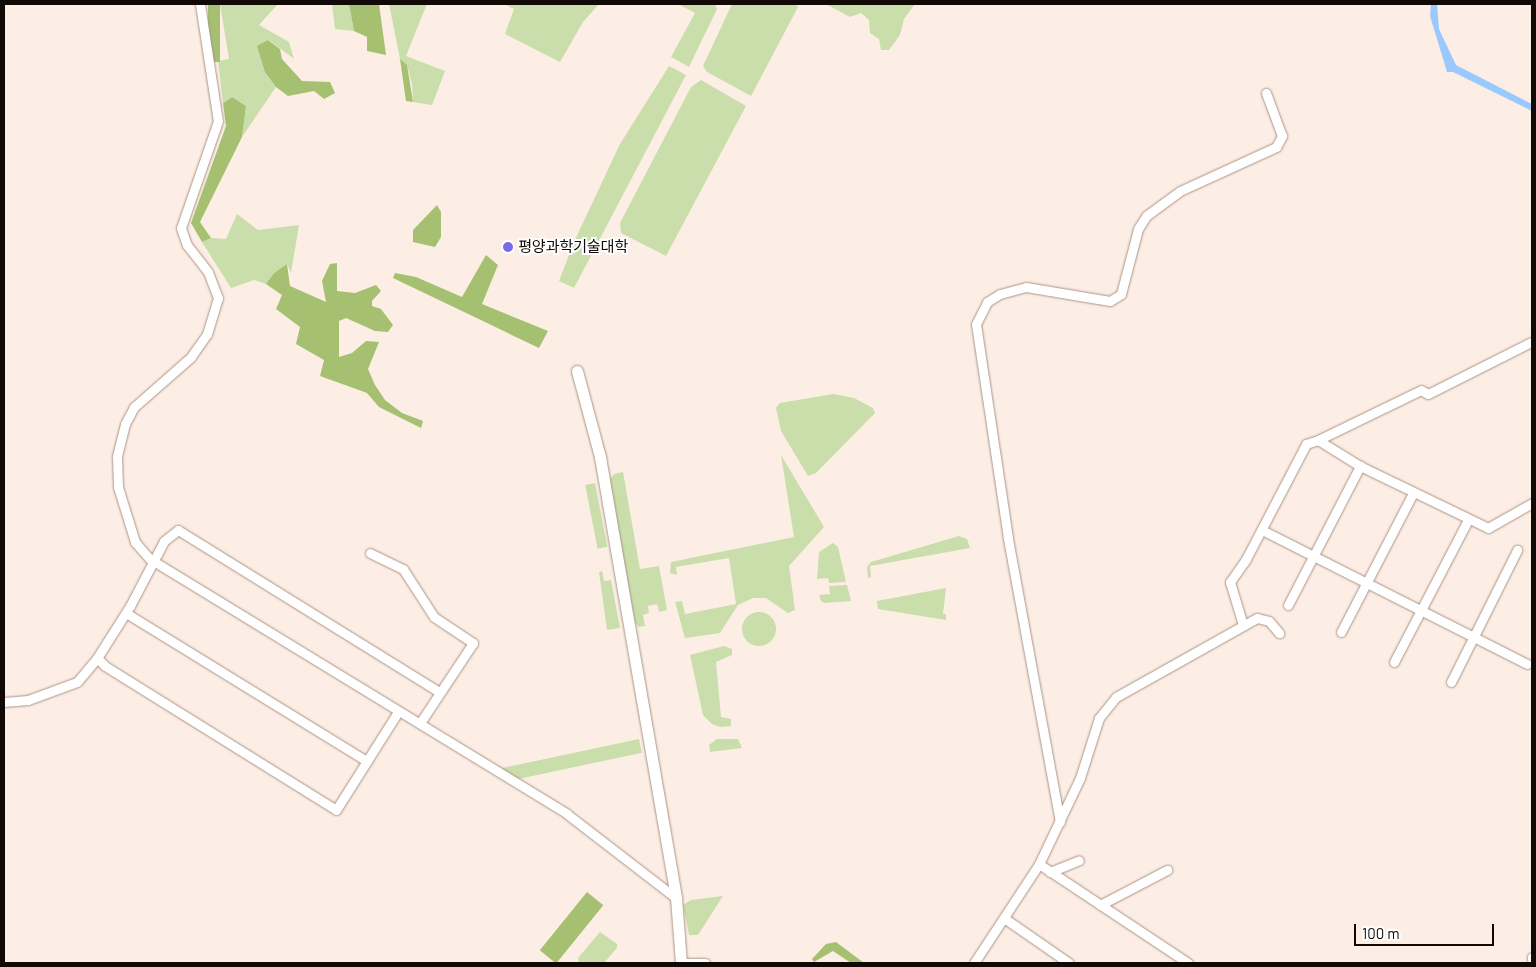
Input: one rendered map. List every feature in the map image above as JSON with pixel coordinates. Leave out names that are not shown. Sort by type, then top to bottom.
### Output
[{"type":"street","points":[[200,4],[218,121],[181,228],[187,245],[208,272],[218,298],[207,334],[191,357],[134,407],[125,424],[117,457],[118,487],[126,520],[135,542],[153,561],[567,814],[676,898]]},
{"type":"street","points":[[1060,822],[1008,538],[976,324],[987,302],[1000,294],[1026,286],[1110,300],[1121,294],[1138,228],[1146,216],[1180,191],[1276,147],[1282,136],[1266,92]]},
{"type":"street","points":[[1243,625],[1230,582],[1262,530],[1306,444],[1318,440],[1420,390],[1428,394],[1531,342]]},
{"type":"street","points":[[577,371],[600,458],[676,898],[681,963]]},
{"type":"street","points":[[1318,440],[1360,466],[1468,520],[1488,528],[1532,503]]},
{"type":"street","points":[[1288,605],[1360,466]]},
{"type":"street","points":[[1341,632],[1413,493]]},
{"type":"street","points":[[1394,662],[1419,609],[1468,520]]},
{"type":"street","points":[[4,702],[28,700],[77,682],[97,658],[126,613],[164,542],[178,530],[438,692]]},
{"type":"street","points":[[1262,530],[1528,664]]},
{"type":"street","points":[[1451,682],[1517,550]]},
{"type":"street","points":[[370,553],[403,569],[434,618],[473,642],[438,692],[420,724]]},
{"type":"street","points":[[126,613],[367,761]]},
{"type":"street","points":[[974,963],[1039,864],[1080,778],[1099,718],[1116,697],[1256,618],[1269,621],[1279,633]]},
{"type":"street","points":[[97,658],[105,666],[336,810],[398,712]]},
{"type":"street","points":[[1050,872],[1079,860]]},
{"type":"street","points":[[1039,864],[1188,963]]},
{"type":"street","points":[[1100,905],[1167,870]]},
{"type":"street","points":[[1004,918],[1068,963]]},
{"type":"street","points":[[686,963],[705,963]]},
{"type":"green space","points":[[208,4],[220,4],[220,62],[208,62]]},
{"type":"green space","points":[[220,4],[278,4],[259,25],[289,42],[294,59],[269,40],[265,72],[276,87],[242,137],[246,106],[232,97],[223,103],[218,61],[229,59]]},
{"type":"green space","points":[[332,4],[349,4],[354,31],[335,29]]},
{"type":"green space","points":[[349,4],[379,4],[386,55],[367,51],[367,37],[354,31]]},
{"type":"green space","points":[[389,4],[427,4],[406,56],[445,71],[432,105],[413,102],[412,84],[407,65],[400,59]]},
{"type":"green space","points":[[504,4],[599,4],[583,22],[560,62],[505,34],[514,9]]},
{"type":"green space","points":[[678,4],[715,4],[717,9],[689,67],[671,57],[695,13]]},
{"type":"green space","points":[[732,4],[795,4],[798,7],[751,96],[707,72],[703,66]]},
{"type":"green space","points":[[826,4],[915,4],[904,19],[900,35],[889,50],[881,50],[879,39],[870,33],[869,20],[861,13],[850,17]]},
{"type":"green space","points":[[268,40],[280,49],[282,59],[302,81],[330,82],[335,93],[324,99],[314,91],[288,96],[276,87],[265,72],[257,46]]},
{"type":"green space","points":[[400,59],[407,65],[413,102],[406,101]]},
{"type":"green space","points":[[669,66],[686,75],[574,288],[559,281],[574,242],[620,144]]},
{"type":"green space","points":[[701,80],[746,106],[666,256],[621,233],[620,223],[691,87]]},
{"type":"green space","points":[[232,97],[246,106],[242,137],[200,222],[211,238],[202,242],[191,223],[226,126],[223,103]]},
{"type":"green space","points":[[437,205],[441,212],[441,237],[435,247],[413,242],[413,230]]},
{"type":"green space","points":[[237,214],[258,230],[299,225],[291,273],[287,264],[274,273],[266,284],[254,280],[231,288],[202,242],[211,238],[226,239]]},
{"type":"green space","points":[[486,255],[498,265],[482,304],[548,331],[539,348],[393,278],[395,273],[416,277],[462,297]]},
{"type":"green space","points":[[337,263],[337,291],[355,293],[376,285],[381,291],[372,301],[372,306],[381,309],[393,325],[388,332],[375,331],[346,318],[339,321],[339,357],[352,353],[366,341],[379,342],[368,369],[375,385],[385,400],[402,413],[423,421],[421,428],[379,407],[367,393],[320,376],[324,360],[296,344],[300,327],[276,309],[282,295],[266,284],[274,273],[287,264],[290,286],[326,302],[322,281],[330,264]]},
{"type":"green space","points":[[833,394],[854,398],[873,408],[875,413],[816,473],[808,476],[781,431],[776,408],[780,403]]},
{"type":"green space","points":[[781,455],[824,527],[789,566],[795,610],[788,613],[766,598],[753,598],[738,605],[720,633],[685,638],[675,602],[682,601],[685,614],[736,604],[729,558],[676,567],[677,575],[670,573],[671,562],[794,537]]},
{"type":"green space","points":[[623,472],[640,569],[659,566],[667,610],[659,612],[657,604],[648,606],[649,613],[643,615],[645,626],[639,627],[633,621],[608,482],[614,474]]},
{"type":"green space","points":[[595,483],[607,547],[598,549],[585,485]]},
{"type":"green space","points":[[959,536],[967,539],[970,548],[870,566],[871,577],[868,578],[867,567],[871,562]]},
{"type":"green space","points":[[833,543],[838,547],[846,582],[829,583],[828,578],[817,579],[819,552]]},
{"type":"green space","points":[[602,571],[604,581],[611,580],[620,628],[607,630],[599,572]]},
{"type":"green space","points":[[847,585],[851,601],[824,603],[821,601],[819,595],[830,594],[829,586]]},
{"type":"green space","points":[[946,588],[943,614],[946,614],[946,620],[878,609],[877,601]]},
{"type":"green space","points":[[759,612],[766,613],[771,617],[775,622],[775,636],[771,641],[766,645],[759,646],[752,645],[747,641],[743,636],[742,629],[743,622],[747,617],[752,613]]},
{"type":"green space","points":[[724,646],[732,649],[732,655],[716,662],[721,717],[731,719],[731,726],[720,727],[712,724],[703,715],[690,655]]},
{"type":"green space","points":[[639,739],[642,753],[505,782],[502,768]]},
{"type":"green space","points":[[717,739],[738,739],[742,748],[710,752],[709,745]]},
{"type":"green space","points":[[587,892],[603,905],[557,963],[540,950]]},
{"type":"green space","points":[[723,896],[698,935],[689,935],[683,905],[691,900]]},
{"type":"green space","points":[[600,932],[617,944],[617,948],[604,963],[579,963],[578,958]]},
{"type":"green space","points":[[836,942],[864,963],[851,963],[833,951],[814,962],[812,959],[826,944]]},
{"type":"water","points":[[1431,4],[1437,4],[1439,29],[1456,65],[1532,104],[1532,111],[1453,72],[1447,72],[1430,16]]},
{"type":"place","name":"평양과학기술대학","points":[[508,247]]}]
